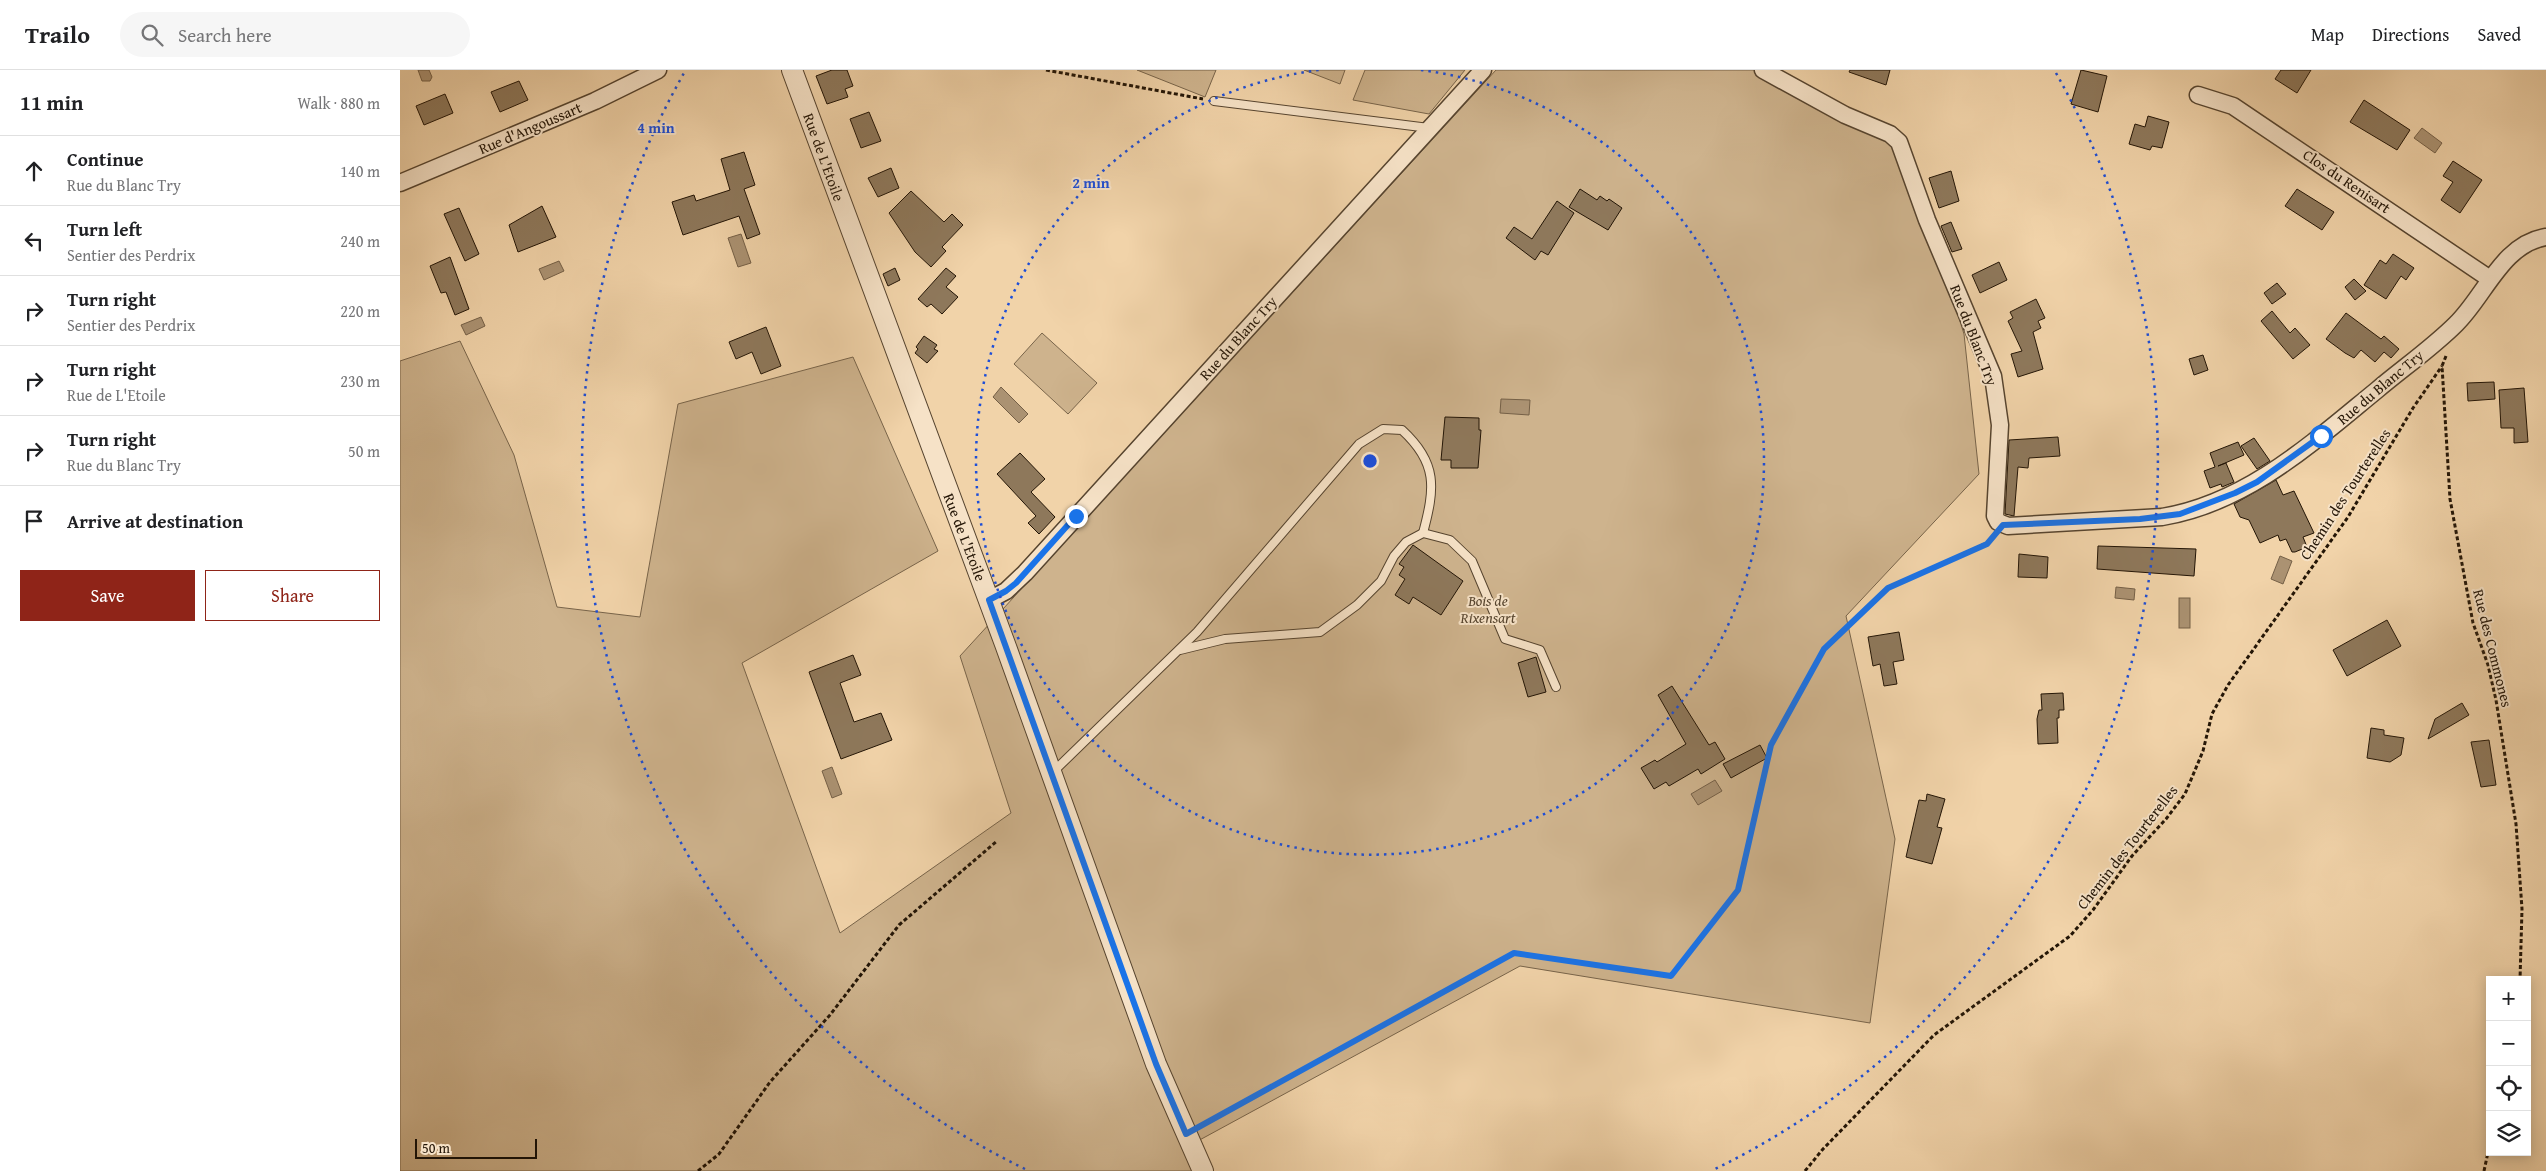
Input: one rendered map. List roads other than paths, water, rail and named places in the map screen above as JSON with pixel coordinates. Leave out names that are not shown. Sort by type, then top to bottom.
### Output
[{"type":"street","name":"Rue d'Angoussart","points":[[400,183],[595,101],[658,70]]},
{"type":"street","name":"Rue de L'Etoile","points":[[792,70],[989,600],[1156,1064],[1203,1171]]},
{"type":"street","name":"Rue du Blanc Try","points":[[989,600],[1006,591],[1025,573],[1483,70]]},
{"type":"street","name":"Rue du Blanc Try","points":[[1764,70],[1845,115],[1890,134],[1898,142],[1927,220],[1993,376],[2000,425],[1995,516],[1998,522],[2003,525],[2162,517],[2180,514],[2235,493],[2257,482],[2321,436],[2456,324],[2515,251],[2536,238],[2546,237]]},
{"type":"street","name":"Clos du Renisart","points":[[2198,95],[2233,106],[2490,280]]},
{"type":"lane","points":[[1214,101],[1429,128]]},
{"type":"lane","points":[[1051,774],[1179,650],[1360,444],[1383,429],[1402,430],[1418,445],[1432,474],[1433,496],[1423,533]]},
{"type":"lane","points":[[1179,650],[1225,639],[1268,634],[1320,632],[1357,606],[1381,581],[1394,556],[1406,542],[1423,533],[1450,540],[1472,561],[1505,639],[1540,650],[1556,687]]},
{"type":"park label","name":"Bois de Rixensart","points":[[1488,608]]}]
